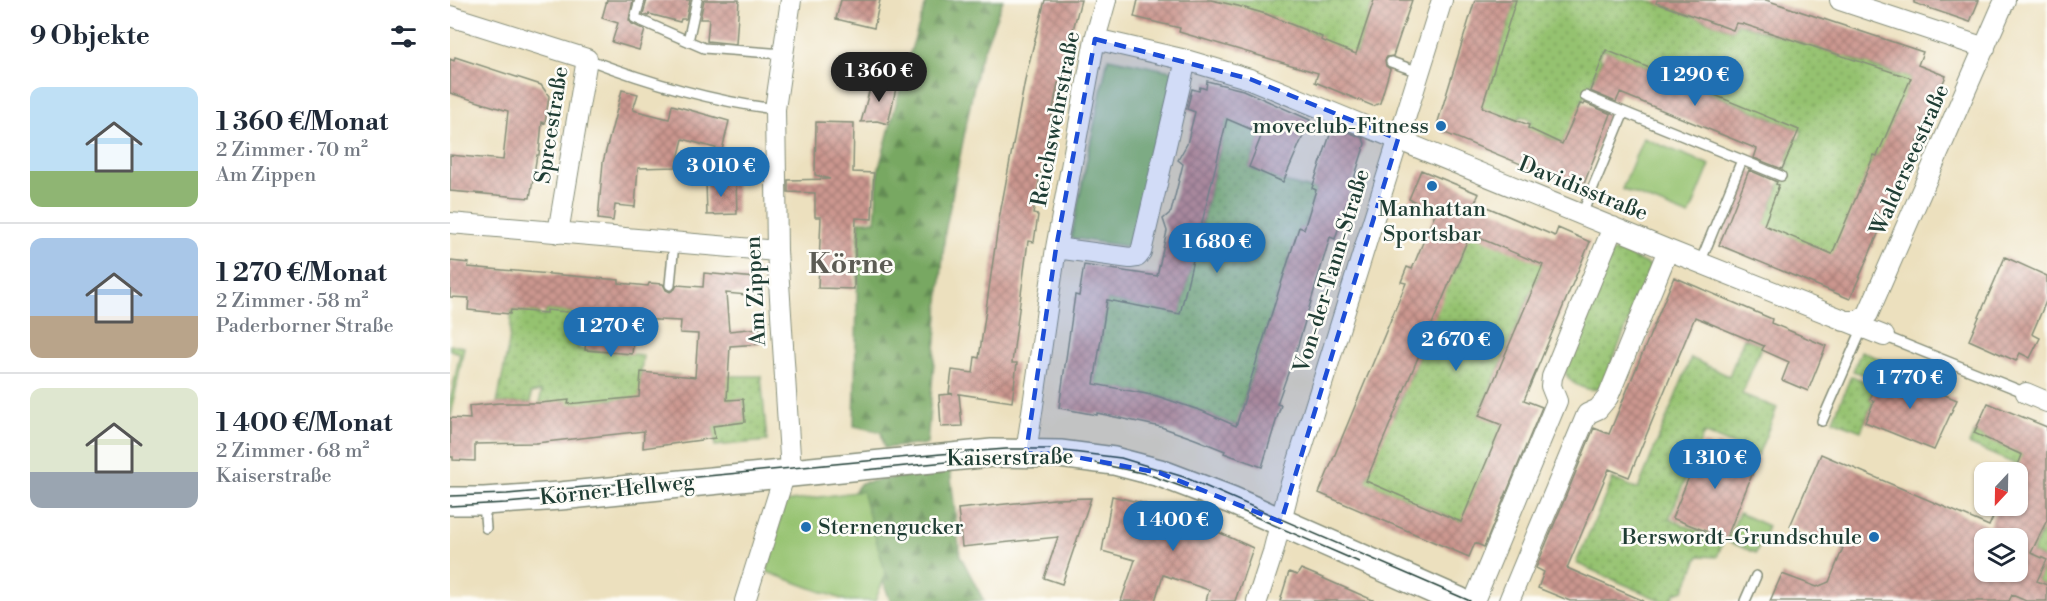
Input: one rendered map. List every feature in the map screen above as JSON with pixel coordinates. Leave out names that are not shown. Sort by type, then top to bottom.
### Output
[{"type":"main road","name":"Kaiserstraße","points":[[788,473],[992,453],[1060,454],[1097,458],[1154,471],[1231,500],[1459,601]]},
{"type":"main road","name":"Körner Hellweg","points":[[450,501],[560,496],[788,473]]},
{"type":"street","name":"Am Zippen","points":[[788,473],[777,251],[775,109],[791,0]]},
{"type":"street","name":"Reichswehrstraße","points":[[1026,453],[1056,248],[1095,39],[1106,0]]},
{"type":"street","name":"Von-der-Tann-Straße","points":[[1257,601],[1274,552],[1288,493],[1442,0]]},
{"type":"street","points":[[1840,0],[1985,48]]},
{"type":"street","name":"Walderseestraße","points":[[1865,321],[2005,0]]},
{"type":"street","name":"Spreestraße","points":[[450,16],[587,60],[558,234]]},
{"type":"street","name":"Davidisstraße","points":[[1095,39],[1186,60],[1251,79],[1844,321],[1865,321]]},
{"type":"street","points":[[1056,248],[1130,258],[1137,257],[1141,252],[1186,60]]},
{"type":"street","points":[[450,223],[777,251]]},
{"type":"street","points":[[1587,414],[1557,400],[1551,386],[1552,376],[1613,227]]},
{"type":"street","points":[[1509,601],[1587,414],[1598,409],[1608,397],[1668,250]]},
{"type":"street","points":[[1865,321],[1884,336]]},
{"type":"street","points":[[2026,393],[2047,402]]},
{"type":"street","points":[[1474,601],[1557,400]]},
{"type":"street","points":[[745,601],[788,473]]},
{"type":"lane","points":[[640,0],[636,18],[704,48],[783,54]]},
{"type":"lane","points":[[688,41],[697,0]]},
{"type":"lane","points":[[587,60],[637,78],[746,105],[775,109]]},
{"type":"lane","points":[[1391,63],[1419,72]]},
{"type":"lane","points":[[1585,96],[1781,176]]},
{"type":"lane","points":[[1582,214],[1624,112]]},
{"type":"lane","points":[[1700,263],[1742,160]]},
{"type":"lane","points":[[670,285],[674,243]]},
{"type":"lane","points":[[1822,421],[1865,321]]},
{"type":"lane","points":[[1884,336],[2026,393]]},
{"type":"lane","points":[[484,501],[486,528]]},
{"type":"lane","points":[[1745,601],[1756,576]]},
{"type":"highlighted area","points":[[1095,39],[1250,79],[1398,139],[1281,522],[1160,473],[1060,454],[1026,453],[1056,248]]},
{"type":"green space","points":[[927,0],[1003,0],[978,65],[945,232],[927,444],[884,448],[881,432],[854,426],[859,221],[875,221],[878,171],[909,56]]},
{"type":"green space","points":[[1194,0],[1374,0],[1352,64],[1320,40],[1322,36],[1294,26],[1273,22],[1274,17],[1265,14]]},
{"type":"green space","points":[[1516,0],[1647,0],[1733,30],[1736,23],[1786,38],[1788,34],[1800,43],[1815,44],[1815,47],[1843,56],[1849,55],[1848,58],[1865,64],[1867,60],[1872,62],[1871,66],[1899,75],[1901,71],[1912,79],[1892,121],[1879,157],[1874,155],[1834,259],[1809,244],[1758,228],[1765,221],[1789,162],[1786,161],[1795,138],[1799,140],[1802,131],[1640,64],[1614,58],[1615,54],[1602,49],[1599,57],[1602,59],[1564,140],[1568,141],[1559,146],[1560,142],[1543,135],[1526,133],[1531,120],[1521,116],[1518,121],[1497,113],[1496,116],[1479,113]]},
{"type":"green space","points":[[1108,58],[1176,72],[1131,247],[1071,238]]},
{"type":"green space","points":[[1227,119],[1262,134],[1249,167],[1283,182],[1316,190],[1304,229],[1299,228],[1242,405],[1243,429],[1159,396],[1095,385],[1107,300],[1180,314]]},
{"type":"green space","points":[[1643,138],[1710,165],[1689,216],[1622,189]]},
{"type":"green space","points":[[1473,227],[1548,252],[1479,415],[1502,425],[1462,522],[1366,482],[1387,413],[1394,416],[1403,395],[1396,391],[1402,378],[1409,381],[1418,360],[1411,356],[1416,344],[1424,347],[1433,326],[1425,322],[1447,271],[1454,273],[1463,253],[1456,249],[1461,237],[1468,240]]},
{"type":"green space","points":[[1616,250],[1651,266],[1602,387],[1586,388],[1570,380],[1565,371],[1611,254]]},
{"type":"green space","points":[[512,310],[539,312],[539,316],[545,316],[546,310],[582,313],[578,349],[643,355],[640,381],[657,374],[679,375],[678,383],[651,398],[614,399],[580,406],[540,403],[541,391],[531,393],[531,403],[497,403],[509,342]]},
{"type":"green space","points":[[1744,338],[1762,345],[1742,394],[1777,408],[1758,455],[1704,433],[1669,519],[1723,541],[1717,557],[1699,556],[1684,590],[1675,593],[1671,601],[1662,601],[1576,563],[1613,479],[1638,489],[1691,358],[1729,376]]},
{"type":"green space","points":[[450,345],[464,347],[450,422],[450,401],[460,353],[450,350]]},
{"type":"green space","points":[[1861,351],[1901,368],[1898,375],[1886,370],[1881,381],[1853,371]]},
{"type":"green space","points":[[728,376],[761,376],[767,441],[715,446],[713,426],[745,422],[743,399],[711,402]]},
{"type":"green space","points":[[1851,376],[1875,385],[1870,399],[1873,401],[1861,431],[1833,420]]},
{"type":"green space","points":[[1974,433],[2022,454],[2047,478],[2028,470],[2028,462],[2010,462],[1969,444]]},
{"type":"green space","points":[[950,469],[960,555],[984,601],[890,601],[854,492],[861,483]]},
{"type":"green space","points":[[862,491],[886,574],[875,601],[847,601],[767,572],[784,502]]},
{"type":"green space","points":[[1739,513],[1768,526],[1756,553],[1727,541]]},
{"type":"green space","points":[[2047,520],[2047,560],[2032,553]]},
{"type":"green space","points":[[2047,560],[2047,585],[2037,581]]},
{"type":"building","points":[[607,0],[633,0],[629,20],[632,24],[645,30],[639,50],[612,42],[618,23],[602,18]]},
{"type":"building","points":[[647,0],[690,0],[686,19],[681,19],[680,22],[643,14]]},
{"type":"building","points":[[704,0],[739,0],[736,44],[707,41],[709,19],[700,19]]},
{"type":"building","points":[[841,0],[880,0],[874,28],[836,19]]},
{"type":"building","points":[[1045,0],[1081,0],[1067,52],[1073,53],[1066,85],[1058,83],[1033,214],[1038,215],[1034,242],[1028,241],[1012,363],[1017,363],[1012,402],[959,394],[962,426],[941,427],[939,395],[953,394],[949,393],[952,370],[973,373],[975,357],[979,358],[999,219],[1026,75]]},
{"type":"building","points":[[1138,0],[1211,0],[1238,6],[1266,14],[1356,54],[1374,0],[1412,0],[1393,56],[1385,60],[1386,66],[1390,69],[1380,103],[1373,106],[1315,82],[1318,73],[1179,32],[1180,28],[1134,17]]},
{"type":"building","points":[[1475,0],[1516,0],[1482,107],[1529,125],[1528,128],[1562,144],[1580,104],[1585,103],[1611,114],[1582,189],[1440,131],[1437,125]]},
{"type":"building","points":[[1657,0],[1766,0],[1923,52],[1918,65],[1946,76],[1850,299],[1719,245],[1749,170],[1779,185],[1764,225],[1832,254],[1874,155],[1877,156],[1911,78],[1743,24],[1736,23],[1733,30],[1656,3]]},
{"type":"building","points":[[1914,0],[1979,0],[1970,22],[1914,3]]},
{"type":"building","points":[[1606,50],[1799,130],[1782,169],[1754,158],[1757,149],[1620,93],[1616,102],[1590,91]]},
{"type":"building","points":[[455,57],[541,85],[549,96],[545,123],[542,122],[539,155],[537,155],[530,198],[450,191],[450,155],[503,160],[508,111],[450,93],[450,59],[454,61]]},
{"type":"building","points":[[872,81],[896,88],[888,124],[877,121],[861,122]]},
{"type":"building","points":[[1207,81],[1243,90],[1310,120],[1283,182],[1249,167],[1262,134],[1227,119],[1180,314],[1107,300],[1094,384],[1157,396],[1202,411],[1236,426],[1299,227],[1304,229],[1316,190],[1312,188],[1333,126],[1363,138],[1365,144],[1335,239],[1330,237],[1298,345],[1277,404],[1281,405],[1262,467],[1161,427],[1097,413],[1097,415],[1059,408],[1075,295],[1079,296],[1084,265],[1157,276],[1167,231],[1163,219],[1171,212],[1183,164],[1178,160],[1187,144],[1195,112],[1187,109],[1192,89],[1199,91],[1200,87],[1206,89]]},
{"type":"building","points":[[622,90],[638,94],[633,110],[669,119],[672,105],[729,121],[722,150],[683,139],[676,167],[638,168],[635,207],[615,205],[613,221],[598,219],[603,162]]},
{"type":"building","points":[[816,122],[854,123],[853,172],[874,173],[872,219],[856,218],[854,289],[818,288],[821,217],[815,217],[815,193],[788,192],[788,180],[830,179],[815,175]]},
{"type":"building","points":[[1421,170],[1479,194],[1475,202],[1555,236],[1558,228],[1590,242],[1524,400],[1542,407],[1484,547],[1475,543],[1469,557],[1319,493],[1406,283],[1401,282],[1407,267],[1412,269],[1436,211],[1409,199]],"holes":[[[1470,234],[1543,265],[1479,416],[1502,425],[1461,522],[1366,481]]]},
{"type":"building","points":[[706,181],[736,181],[737,214],[707,215]]},
{"type":"building","points":[[2005,257],[2047,276],[2047,299],[2032,334],[2040,338],[2030,358],[2020,353],[2016,361],[1969,340]]},
{"type":"building","points":[[450,261],[469,263],[468,267],[619,280],[619,283],[648,286],[649,283],[663,284],[670,292],[677,285],[703,287],[704,273],[755,278],[757,296],[726,293],[729,331],[759,328],[760,344],[730,346],[727,400],[743,399],[745,422],[713,426],[715,438],[643,448],[644,431],[536,443],[475,444],[475,461],[453,460],[453,457],[450,457],[450,418],[470,419],[469,406],[569,400],[568,404],[639,397],[641,372],[695,377],[698,334],[680,333],[681,321],[636,319],[632,354],[585,350],[589,314],[511,310],[510,314],[468,310],[469,298],[450,297]]},
{"type":"building","points":[[1674,277],[1772,319],[1771,323],[1826,346],[1808,391],[1782,380],[1789,362],[1762,350],[1764,346],[1695,317],[1629,477],[1609,469],[1567,568],[1644,601],[1570,601],[1538,588],[1544,572],[1536,568],[1594,428],[1609,434]]},
{"type":"building","points":[[1886,371],[1957,400],[1934,450],[1865,422],[1874,401],[1870,399],[1878,381],[1881,383]]},
{"type":"building","points":[[1988,403],[2047,427],[2047,520],[2031,553],[2047,560],[2037,581],[2047,585],[2047,601],[2026,601],[2012,595],[2009,601],[1770,601],[1782,574],[1817,587],[1829,582],[1843,548],[1790,526],[1821,454],[1989,526],[1994,516],[2028,516],[2028,462],[2019,462],[2022,455],[1974,433]]},
{"type":"building","points":[[1703,443],[1715,449],[1717,444],[1758,460],[1726,539],[1672,518]]},
{"type":"building","points":[[1112,496],[1142,503],[1217,528],[1216,531],[1253,548],[1235,601],[1206,601],[1209,590],[1163,575],[1155,601],[1121,601],[1135,560],[1102,551]]},
{"type":"building","points":[[1091,498],[1062,584],[1044,578],[1058,537],[962,547],[958,509],[1054,499]]},
{"type":"building","points":[[1301,569],[1375,601],[1280,601],[1289,572],[1297,575]]},
{"type":"tram line","points":[[450,496],[507,494],[941,454],[1006,449],[1048,449],[1121,458],[1184,477],[1470,601]]},
{"type":"tram line","points":[[865,470],[967,460]]},
{"type":"tram line","points":[[1095,463],[1147,474],[1199,493]]},
{"type":"tram line","points":[[450,506],[629,492]]},
{"type":"tram line","points":[[1235,508],[1359,562]]},
{"type":"place","name":"moveclub-Fitness","points":[[1441,126]]},
{"type":"place","name":"Manhattan Sportsbar","points":[[1432,186]]},
{"type":"place","name":"Sternengucker","points":[[806,527]]},
{"type":"place","name":"Berswordt-Grundschule","points":[[1874,537]]},
{"type":"district","name":"Körne","points":[[851,264]]}]
